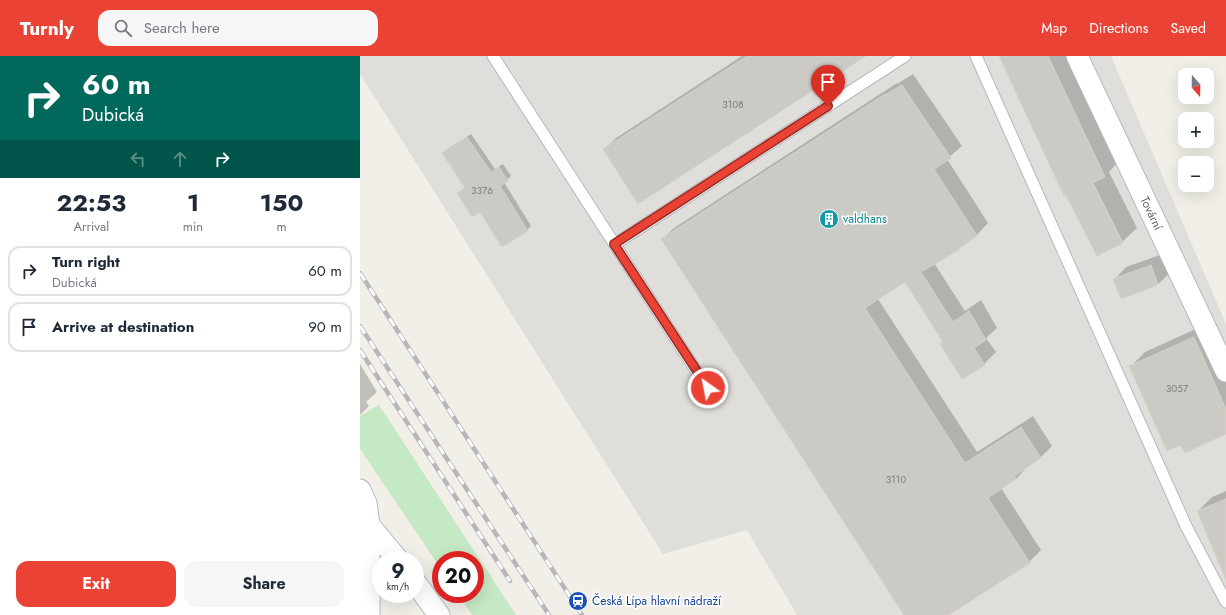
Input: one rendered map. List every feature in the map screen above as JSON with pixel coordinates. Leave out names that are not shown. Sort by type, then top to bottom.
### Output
[{"type":"street","name":"Tovární","points":[[1077,56],[1226,371]]},
{"type":"street","points":[[360,490],[366,503],[364,523],[369,615]]},
{"type":"street","points":[[364,523],[390,551]]},
{"type":"street","points":[[424,594],[439,615]]},
{"type":"lane","points":[[493,56],[708,388]]},
{"type":"lane","points":[[614,244],[905,56]]},
{"type":"lane","points":[[976,56],[1186,526],[1226,602]]},
{"type":"shaded area","points":[[360,56],[1111,56],[1226,324],[1226,615],[797,615],[747,530],[663,554],[360,74]]},
{"type":"green space","points":[[379,405],[474,551],[432,551],[432,556],[360,449],[360,416]]},
{"type":"green space","points":[[484,566],[516,615],[472,615],[464,603],[484,603]]},
{"type":"building","points":[[747,56],[866,56],[638,204],[603,149]]},
{"type":"building","points":[[999,56],[1048,56],[1105,177],[1093,183],[1123,243],[1097,256],[1066,195],[1064,196]]},
{"type":"building","points":[[902,85],[951,158],[934,169],[977,236],[959,248],[960,249],[921,272],[953,322],[969,311],[986,340],[974,348],[985,365],[962,379],[940,344],[943,342],[905,282],[865,308],[965,463],[1021,427],[1041,458],[1014,476],[1016,479],[988,498],[1030,563],[949,615],[904,615],[661,239],[885,94]]},
{"type":"building","points":[[467,137],[491,172],[499,167],[508,181],[500,186],[528,231],[502,247],[480,212],[472,217],[457,193],[465,188],[442,153]]},
{"type":"building","points":[[1151,265],[1158,285],[1121,299],[1113,279]]},
{"type":"building","points":[[1194,337],[1226,409],[1226,434],[1185,453],[1181,445],[1167,451],[1129,366]]},
{"type":"building","points":[[1226,499],[1226,580],[1197,511]]},
{"type":"railway","points":[[360,273],[582,615]]},
{"type":"railway","points":[[360,326],[549,615]]},
{"type":"railway","points":[[360,350],[510,581]]},
{"type":"place","name":"valdhans","points":[[829,219]]},
{"type":"place","name":"Česká Lípa hlavní nádraží","points":[[578,601]]},
{"type":"route","points":[[708,388],[614,244],[828,106]]}]
